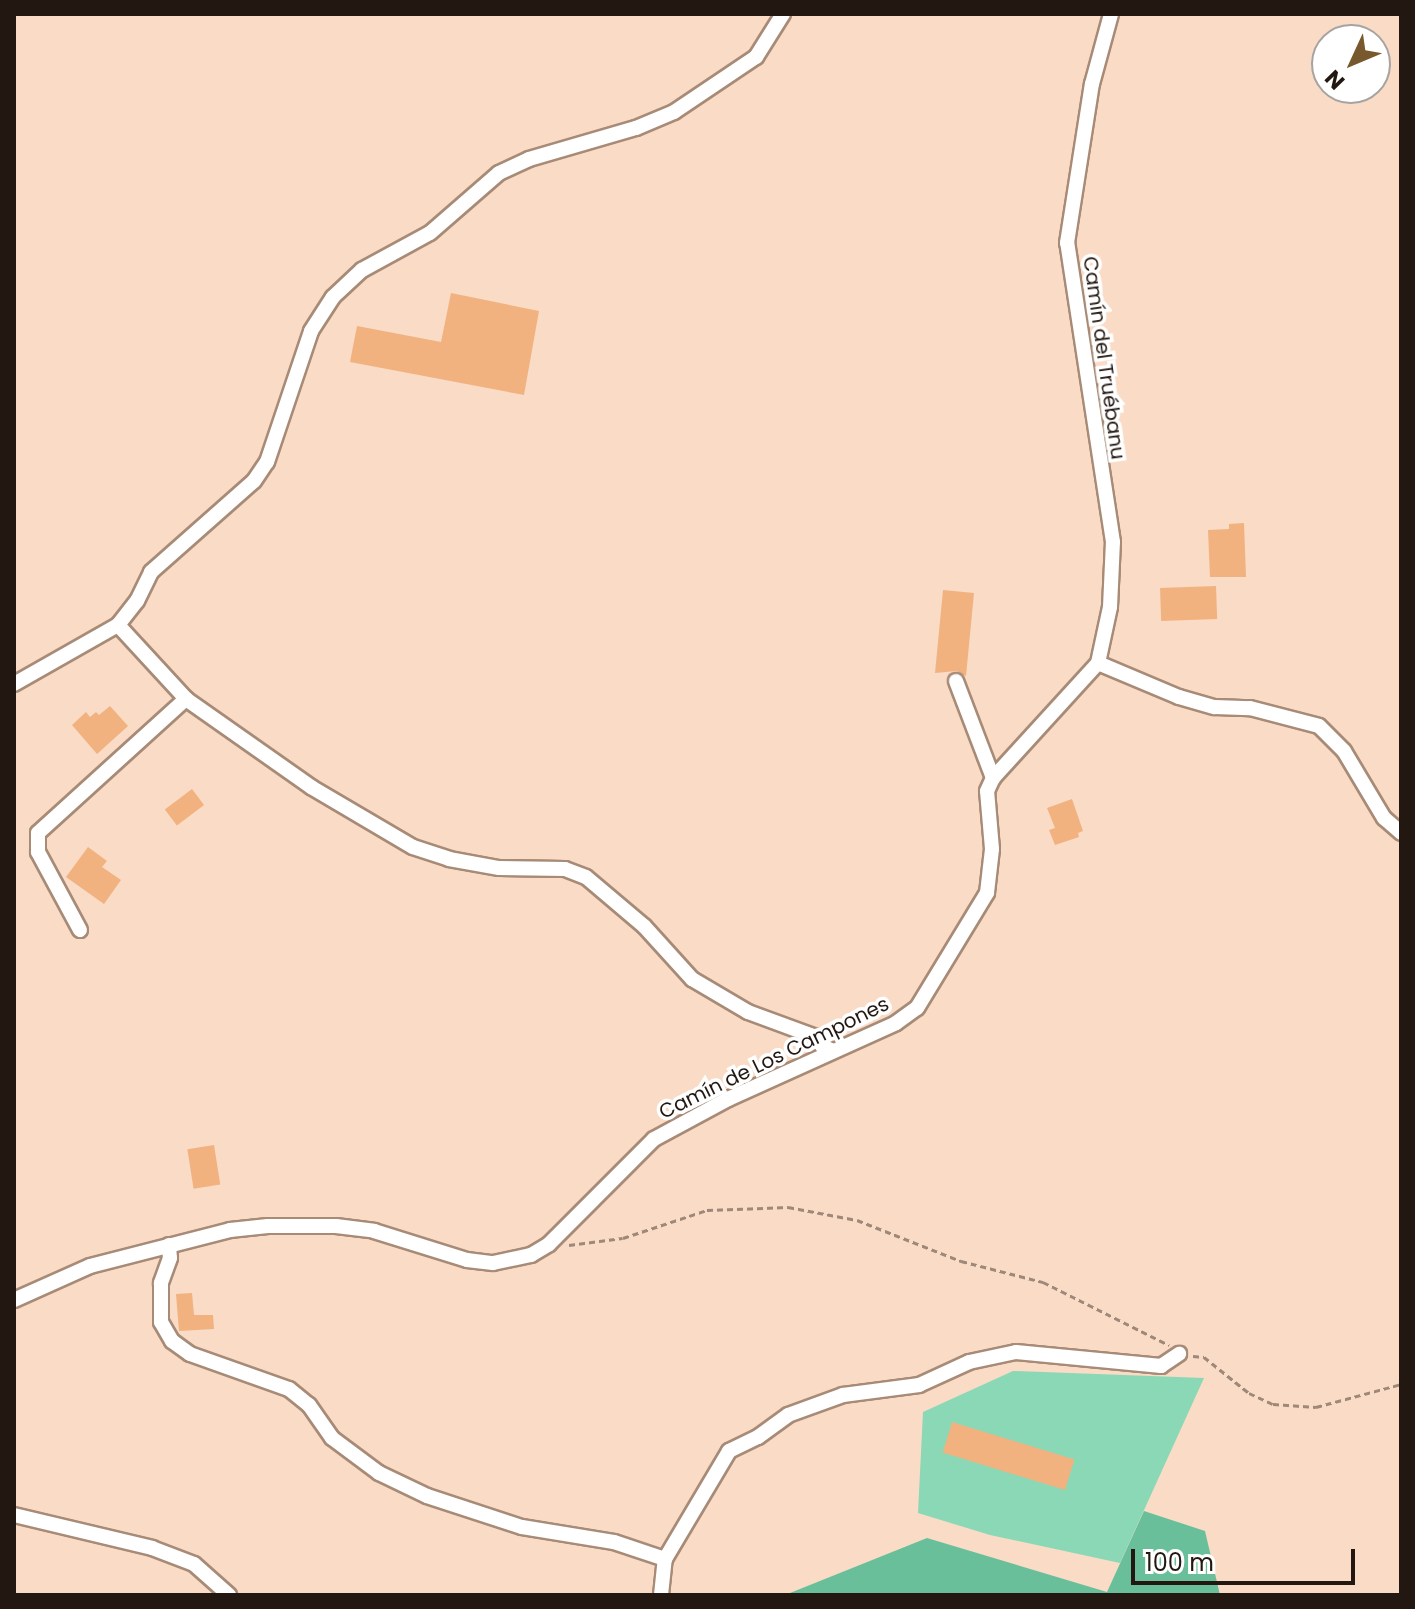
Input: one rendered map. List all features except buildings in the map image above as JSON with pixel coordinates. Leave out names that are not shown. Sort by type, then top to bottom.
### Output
[{"type":"street","points":[[14,684],[118,625],[137,601],[151,572],[254,481],[267,462],[311,331],[333,297],[362,270],[430,233],[499,173],[529,159],[636,128],[674,112],[756,57],[783,14]]},
{"type":"street","name":"Camín del Truébanu","points":[[1098,663],[1110,607],[1113,542],[1067,243],[1086,113],[1111,14]]},
{"type":"street","points":[[118,625],[186,699],[311,787],[413,847],[474,864],[565,869],[586,877],[644,926],[692,979],[748,1012],[816,1037],[822,1046],[833,1051]]},
{"type":"street","points":[[956,681],[993,778],[1098,663],[1179,697],[1215,707],[1250,708],[1319,726],[1344,751],[1384,818],[1401,833]]},
{"type":"street","points":[[80,930],[38,852],[38,833],[186,699]]},
{"type":"street","name":"Camín de Los Campones","points":[[14,1300],[90,1266],[230,1230],[268,1226],[336,1226],[374,1231],[467,1260],[493,1263],[531,1255],[549,1244],[654,1139],[728,1099],[896,1023],[917,1008],[987,893],[992,849],[987,791],[993,778]]},
{"type":"street","points":[[169,1245],[170,1258],[159,1301],[161,1322],[172,1341],[190,1354],[289,1389],[309,1405],[332,1438],[379,1473],[427,1496],[522,1527],[567,1537],[614,1542],[665,1559]]},
{"type":"street","points":[[661,1595],[665,1559],[729,1451],[758,1437],[788,1415],[843,1395],[919,1385],[969,1362],[1016,1352],[1161,1366],[1179,1354]]},
{"type":"street","points":[[14,1515],[152,1548],[194,1564],[229,1595]]},
{"type":"path","points":[[549,1244],[571,1245],[623,1238],[707,1210],[788,1207],[857,1220],[961,1261],[1043,1282],[1167,1343],[1179,1354],[1204,1357],[1249,1393],[1273,1404],[1316,1407],[1401,1384]]},
{"type":"green space","points":[[1013,1371],[1204,1378],[1120,1563],[990,1535],[918,1513],[923,1412]]},
{"type":"green space","points":[[1144,1511],[1205,1531],[1220,1595],[785,1595],[927,1538],[1107,1592]]}]
